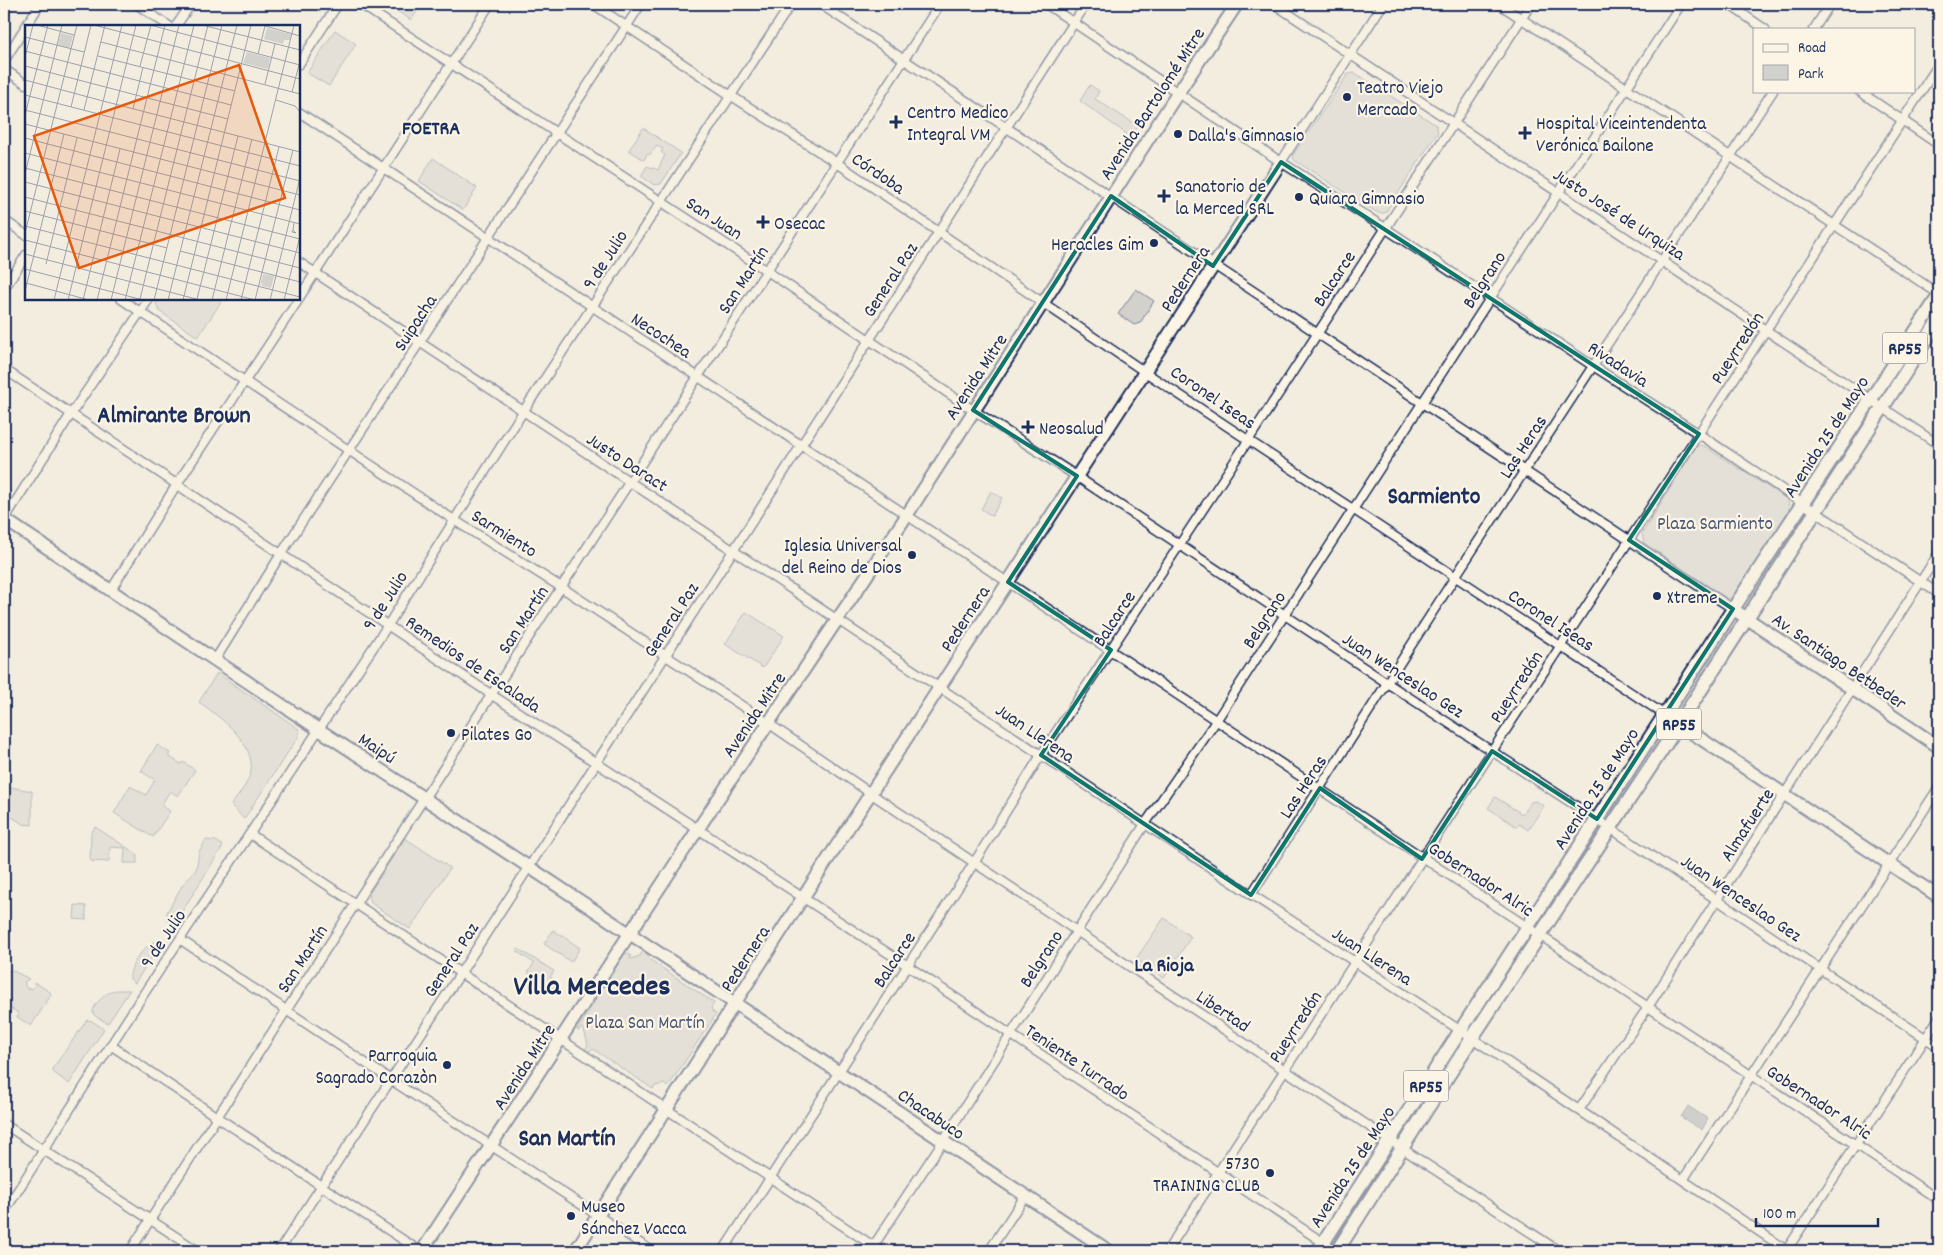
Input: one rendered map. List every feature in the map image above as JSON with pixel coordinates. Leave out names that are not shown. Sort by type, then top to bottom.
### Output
[{"type":"main road","name":"Avenida 25 de Mayo","points":[[1321,1247],[1733,609],[1939,295]]},
{"type":"main road","name":"Avenida 25 de Mayo","points":[[1337,1251],[1403,1150],[1472,1038],[1679,724],[1939,320]]},
{"type":"street","points":[[27,25],[40,4]]},
{"type":"street","points":[[136,4],[168,25]]},
{"type":"street","points":[[177,25],[191,4]]},
{"type":"street","points":[[300,62],[338,4]]},
{"type":"street","name":"San Juan","points":[[360,4],[870,339],[973,410],[1077,476]]},
{"type":"street","points":[[300,297],[490,4]]},
{"type":"street","name":"Córdoba","points":[[593,4],[730,96],[837,163],[1145,372]]},
{"type":"street","name":"Suipacha","points":[[215,660],[281,554],[641,4]]},
{"type":"street","name":"9 de Julio","points":[[4,1212],[143,995],[388,625],[523,412],[790,4]]},
{"type":"street","points":[[820,4],[1733,609]]},
{"type":"street","name":"San Martín","points":[[130,1251],[940,4]]},
{"type":"street","name":"Rivadavia","points":[[1046,4],[1281,162],[1699,434],[1939,594]]},
{"type":"street","name":"General Paz","points":[[279,1251],[1086,4]]},
{"type":"street","name":"Avenida Bartolomé Mitre","points":[[1111,196],[1237,4]]},
{"type":"street","name":"Justo José de Urquiza","points":[[1274,4],[1663,260],[1883,408]]},
{"type":"street","name":"Pedernera","points":[[575,1251],[1383,4]]},
{"type":"street","points":[[1499,4],[1939,295]]},
{"type":"street","name":"Balcarce","points":[[723,1251],[908,966],[1041,755],[1180,545],[1531,4]]},
{"type":"street","name":"Belgrano","points":[[872,1249],[943,1142],[1145,824],[1216,720],[1681,4]]},
{"type":"street","points":[[1728,4],[1764,28]]},
{"type":"street","points":[[1815,28],[1830,4]]},
{"type":"street","points":[[4,61],[25,28]]},
{"type":"street","name":"Pueyrredón","points":[[1167,1251],[1939,64]]},
{"type":"street","points":[[4,69],[25,83]]},
{"type":"street","name":"Las Heras","points":[[1251,895],[1455,577],[1772,92]]},
{"type":"street","points":[[1860,92],[1939,145]]},
{"type":"street","name":"Necochea","points":[[300,113],[1008,582]]},
{"type":"street","name":"Avenida Mitre","points":[[421,1251],[492,1146],[768,722],[838,619],[1044,303],[1111,196]]},
{"type":"street","points":[[4,220],[25,234]]},
{"type":"street","points":[[4,289],[25,257]]},
{"type":"street","name":"Justo Daract","points":[[300,263],[940,687]]},
{"type":"street","name":"Sarmiento","points":[[123,300],[454,520],[561,587],[768,722],[871,794]]},
{"type":"street","points":[[4,519],[71,414],[148,300]]},
{"type":"street","points":[[111,590],[177,484],[298,300]]},
{"type":"street","name":"Remedios de Escalada","points":[[4,368],[492,695],[802,898]]},
{"type":"street","name":"Coronel Iseas","points":[[1145,372],[1939,896]]},
{"type":"street","points":[[1883,408],[1939,445]]},
{"type":"street","name":"Juan Wenceslao Gez","points":[[1077,476],[1939,1047]]},
{"type":"street","name":"Maipú","points":[[4,519],[318,730],[735,1003]]},
{"type":"street","name":"Almafuerte","points":[[1580,1110],[1939,553]]},
{"type":"street","name":"Gobernador Alric","points":[[1008,582],[1320,788],[1422,859],[1528,927],[1939,1200]]},
{"type":"street","name":"Av. Santiago Betbeder","points":[[1733,609],[1939,747]]},
{"type":"street","name":"Juan Llerena","points":[[940,687],[1251,895],[1460,1030],[1787,1251]]},
{"type":"street","points":[[1683,1180],[1939,787]]},
{"type":"street","name":"Libertad","points":[[871,794],[1403,1150],[1559,1251]]},
{"type":"street","points":[[250,834],[771,1178],[872,1249],[881,1251]]},
{"type":"street","name":"Teniente Turrado","points":[[802,898],[908,966],[1218,1174],[1321,1247],[1337,1251]]},
{"type":"street","points":[[181,940],[652,1251]]},
{"type":"street","name":"Chacabuco","points":[[735,1003],[1109,1251]]},
{"type":"street","points":[[1787,1251],[1939,1018]]},
{"type":"street","points":[[112,1046],[217,1118],[421,1251]]},
{"type":"street","points":[[4,1124],[198,1251]]},
{"type":"street","points":[[989,1251],[1025,1196]]},
{"type":"street","points":[[1935,1251],[1939,1244]]},
{"type":"highlighted area","points":[[1281,162],[1699,434],[1629,540],[1733,609],[1597,819],[1492,751],[1422,859],[1320,788],[1251,895],[1041,755],[1111,650],[1008,582],[1077,476],[973,410],[1111,196],[1213,266]]},
{"type":"green space","points":[[402,4],[422,4],[411,20],[397,11]]},
{"type":"green space","points":[[335,30],[356,44],[329,86],[307,73]]},
{"type":"green space","points":[[1355,73],[1436,125],[1438,132],[1385,213],[1378,213],[1294,160],[1293,155],[1348,74]]},
{"type":"green space","points":[[1090,85],[1099,91],[1095,99],[1138,126],[1131,137],[1080,101]]},
{"type":"green space","points":[[643,128],[681,153],[661,184],[654,185],[641,176],[647,166],[658,170],[665,155],[661,152],[663,149],[657,146],[649,155],[647,154],[644,160],[629,150]]},
{"type":"green space","points":[[433,158],[477,188],[463,210],[419,181]]},
{"type":"green space","points":[[1136,289],[1154,301],[1140,323],[1134,325],[1118,314]]},
{"type":"green space","points":[[158,300],[222,300],[198,337],[159,311],[156,303]]},
{"type":"green space","points":[[1865,418],[1867,420],[1818,495],[1816,494]]},
{"type":"green space","name":"Plaza Sarmiento","points":[[1699,445],[1704,446],[1788,500],[1789,510],[1735,596],[1728,599],[1644,543],[1642,534],[1695,448]]},
{"type":"green space","points":[[991,491],[1002,498],[992,516],[981,509]]},
{"type":"green space","points":[[1799,521],[1801,522],[1752,598],[1750,596]]},
{"type":"green space","points":[[746,612],[784,636],[763,668],[725,644]]},
{"type":"green space","points":[[1729,629],[1731,630],[1682,706],[1680,704]]},
{"type":"green space","points":[[217,673],[299,729],[298,737],[244,819],[231,805],[250,775],[249,753],[236,733],[199,702]]},
{"type":"green space","points":[[1660,735],[1662,736],[1613,811],[1611,810]]},
{"type":"green space","points":[[157,745],[170,753],[168,756],[181,764],[183,762],[195,770],[178,796],[170,791],[161,805],[170,811],[153,837],[114,813],[130,786],[146,795],[155,780],[141,771]]},
{"type":"green space","points":[[4,786],[32,791],[32,825],[23,824],[12,817],[4,827]]},
{"type":"green space","points":[[1495,797],[1522,814],[1531,802],[1536,801],[1544,806],[1528,830],[1519,824],[1517,827],[1488,808]]},
{"type":"green space","points":[[95,827],[137,854],[137,863],[124,863],[125,848],[110,847],[109,862],[90,861],[91,833]]},
{"type":"green space","points":[[405,838],[450,868],[410,929],[371,903],[369,894]]},
{"type":"green space","points":[[206,840],[216,841],[223,846],[176,921],[167,921],[167,912],[183,884],[196,870],[199,852]]},
{"type":"green space","points":[[1592,840],[1594,841],[1545,916],[1543,915]]},
{"type":"green space","points":[[75,905],[86,906],[86,920],[74,919]]},
{"type":"green space","points":[[1164,918],[1191,937],[1164,978],[1136,959]]},
{"type":"green space","points":[[553,930],[580,948],[571,962],[544,944]]},
{"type":"green space","points":[[154,942],[161,943],[135,983],[130,979],[134,963],[145,948]]},
{"type":"green space","points":[[518,949],[554,971],[550,977],[557,982],[553,989],[528,973],[534,963],[516,951]]},
{"type":"green space","name":"Plaza San Martín","points":[[643,951],[649,959],[714,1003],[711,1008],[716,1014],[668,1087],[664,1084],[655,1086],[653,1089],[593,1049],[588,1052],[585,1049],[588,1045],[584,1030],[581,1028],[579,1031],[577,1030],[625,952],[631,956],[630,959],[640,956]]},
{"type":"green space","points":[[10,969],[29,979],[24,982],[26,988],[32,989],[35,985],[34,982],[50,992],[51,995],[31,1026],[17,1017],[18,1013],[7,1006],[4,1008],[4,979]]},
{"type":"green space","points":[[130,990],[108,1023],[94,1015],[93,1012],[96,1004],[110,992]]},
{"type":"green space","points":[[87,1020],[104,1029],[69,1084],[53,1072],[53,1068]]},
{"type":"green space","points":[[1386,1158],[1389,1159],[1340,1234],[1337,1233]]},
{"type":"shaded area","points":[[1688,1106],[1708,1119],[1702,1130],[1681,1117]]},
{"type":"place","name":"Teatro Viejo Mercado","points":[[1347,97]]},
{"type":"place","name":"Centro Medico Integral VM","points":[[896,122]]},
{"type":"place","name":"Hospital Viceintendenta Verónica Bailone","points":[[1525,133]]},
{"type":"place","name":"Dalla's Gimnasio","points":[[1178,134]]},
{"type":"place","name":"Sanatorio de la Merced SRL","points":[[1164,196]]},
{"type":"place","name":"Quiara Gimnasio","points":[[1299,197]]},
{"type":"place","name":"Osecac","points":[[763,222]]},
{"type":"place","name":"Heracles Gim","points":[[1154,243]]},
{"type":"place","name":"Neosalud","points":[[1028,427]]},
{"type":"place","name":"Iglesia Universal del Reino de Dios","points":[[912,555]]},
{"type":"place","name":"Xtreme","points":[[1657,596]]},
{"type":"place","name":"Pilates Go","points":[[451,733]]},
{"type":"place","name":"Parroquia Sagrado Corazòn","points":[[447,1065]]},
{"type":"place","name":"5730 TRAINING CLUB","points":[[1270,1173]]},
{"type":"place","name":"Museo Sánchez Vacca","points":[[571,1216]]},
{"type":"district","name":"FOETRA","points":[[431,127]]},
{"type":"district","name":"Almirante Brown","points":[[174,414]]},
{"type":"district","name":"Sarmiento","points":[[1434,495]]},
{"type":"district","name":"La Rioja","points":[[1164,964]]},
{"type":"district","name":"Villa Mercedes","points":[[592,984]]},
{"type":"district","name":"San Martín","points":[[567,1137]]}]
